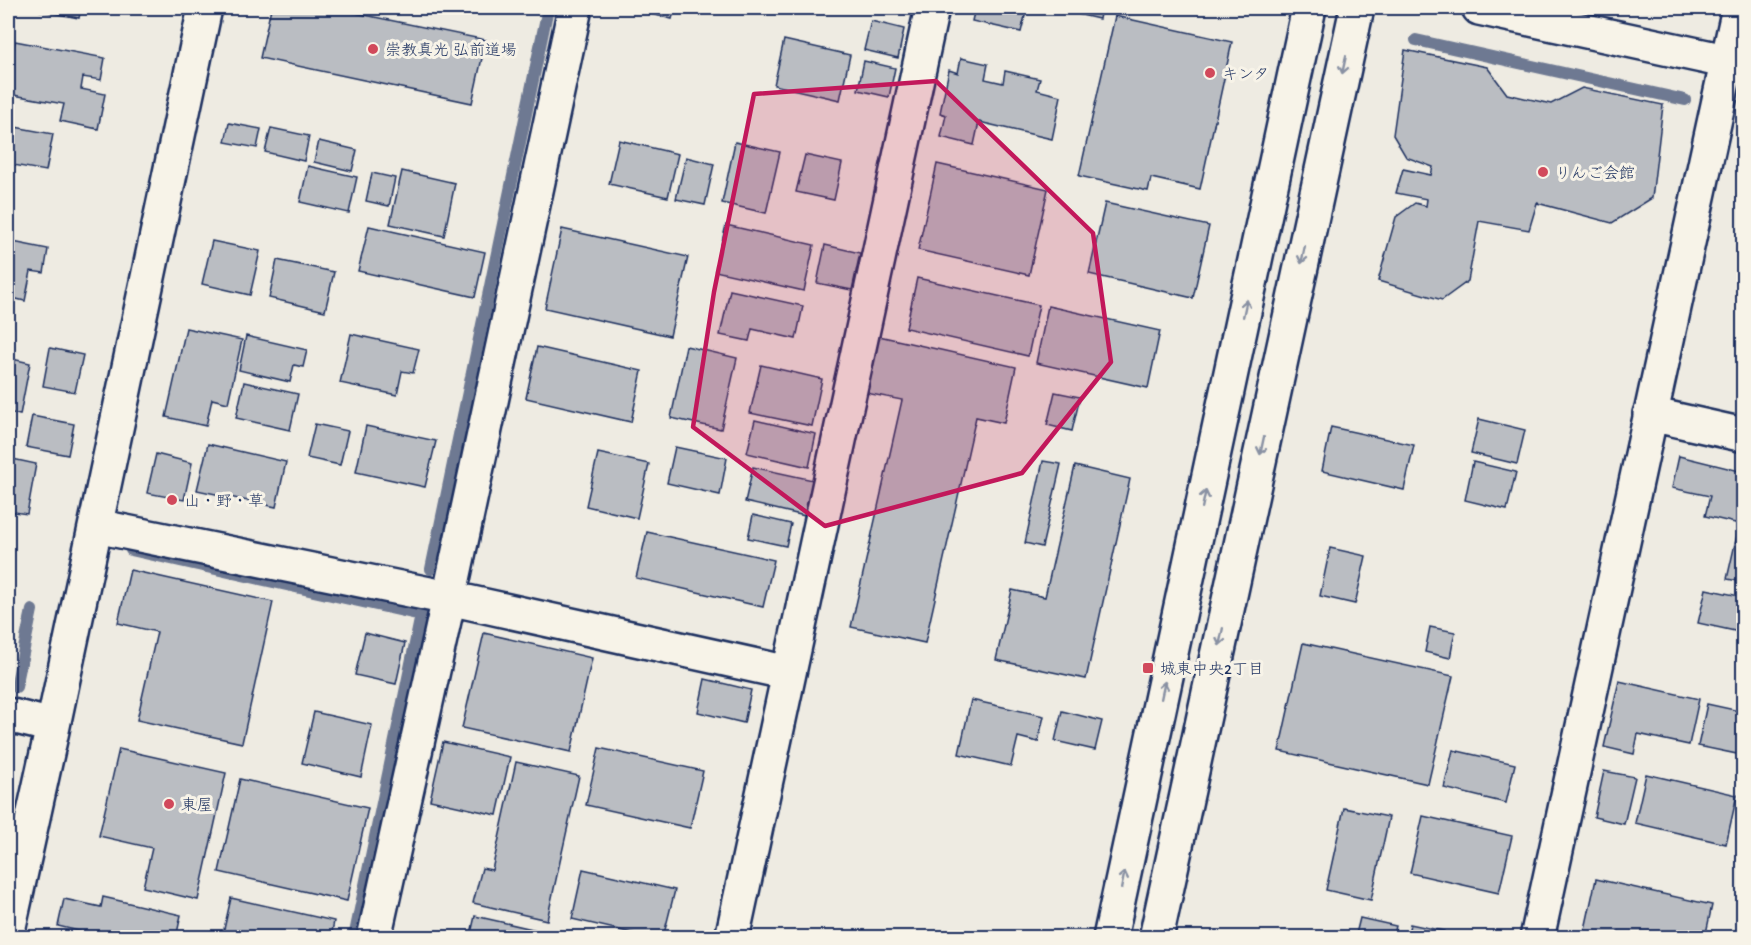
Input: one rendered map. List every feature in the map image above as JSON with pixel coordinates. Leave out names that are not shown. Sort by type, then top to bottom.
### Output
[{"type":"street","points":[[8,931],[205,8]]},
{"type":"street","points":[[374,938],[575,8]]},
{"type":"street","points":[[732,938],[932,8]]},
{"type":"street","points":[[1110,938],[1309,8]]},
{"type":"street","points":[[1156,938],[1357,8]]},
{"type":"street","points":[[1479,8],[1736,63]]},
{"type":"street","points":[[1537,938],[1650,414],[1736,63],[1739,8]]},
{"type":"street","points":[[1650,414],[1743,435]]},
{"type":"street","points":[[96,526],[449,598],[789,673]]},
{"type":"street","points":[[8,715],[53,726]]},
{"type":"highlighted area","points":[[936,81],[1093,233],[1111,362],[1022,473],[825,526],[693,427],[714,292],[754,94]]},
{"type":"building","points":[[27,8],[81,8],[79,18]]},
{"type":"building","name":"崇教真光 弘前道場","points":[[271,8],[331,8],[486,40],[472,103],[260,58]]},
{"type":"building","points":[[644,8],[675,8],[672,19],[643,12]]},
{"type":"building","points":[[975,8],[1027,8],[1021,32],[972,21]]},
{"type":"building","points":[[1078,8],[1101,8],[1099,19],[1077,14]]},
{"type":"building","points":[[1115,16],[1232,42],[1200,189],[1151,178],[1148,191],[1079,176]]},
{"type":"building","points":[[871,21],[904,29],[898,58],[864,50]]},
{"type":"building","points":[[784,40],[850,55],[840,100],[774,85]]},
{"type":"building","points":[[15,41],[105,58],[101,80],[83,77],[81,89],[105,94],[98,129],[60,121],[64,104],[8,94],[8,79]]},
{"type":"building","name":"りんご会館","points":[[1405,50],[1487,67],[1507,94],[1551,104],[1582,88],[1663,105],[1652,198],[1612,223],[1537,203],[1529,230],[1479,221],[1468,281],[1442,300],[1378,281],[1396,217],[1415,203],[1426,206],[1427,199],[1396,193],[1403,169],[1431,175],[1433,167],[1406,157],[1393,135]]},
{"type":"building","points":[[961,58],[988,64],[985,79],[1003,83],[1005,71],[1040,79],[1037,90],[1061,96],[1052,139],[979,122],[974,145],[941,137],[946,115],[940,113],[949,70],[958,73]]},
{"type":"building","points":[[864,61],[895,68],[889,97],[858,90]]},
{"type":"building","points":[[229,123],[261,129],[257,148],[225,142]]},
{"type":"building","points":[[15,127],[53,134],[46,171],[8,164]]},
{"type":"building","points":[[271,128],[309,136],[304,161],[265,152]]},
{"type":"building","points":[[619,140],[678,154],[668,197],[609,184]]},
{"type":"building","points":[[319,141],[357,150],[352,171],[314,162]]},
{"type":"building","points":[[735,142],[780,152],[766,213],[722,203]]},
{"type":"building","points":[[805,155],[842,163],[834,200],[796,192]]},
{"type":"building","points":[[686,157],[714,164],[705,205],[676,199]]},
{"type":"building","points":[[937,164],[1048,189],[1029,275],[918,250]]},
{"type":"building","points":[[308,166],[357,177],[349,213],[300,202]]},
{"type":"building","points":[[402,171],[455,183],[444,236],[390,224]]},
{"type":"building","points":[[372,173],[395,178],[389,206],[366,201]]},
{"type":"building","points":[[1105,203],[1209,226],[1193,298],[1089,274]]},
{"type":"building","points":[[726,225],[814,245],[804,291],[715,271]]},
{"type":"building","points":[[369,226],[485,252],[475,297],[358,271]]},
{"type":"building","points":[[562,229],[688,257],[670,336],[545,308]]},
{"type":"building","points":[[8,241],[48,249],[44,273],[31,271],[25,301],[8,297]]},
{"type":"building","points":[[212,241],[260,251],[250,295],[202,284]]},
{"type":"building","points":[[825,245],[860,253],[852,290],[817,283]]},
{"type":"building","points":[[277,260],[334,272],[325,311],[269,298]]},
{"type":"building","points":[[917,278],[1039,305],[1028,356],[906,328]]},
{"type":"building","points":[[730,290],[803,306],[796,339],[752,329],[749,341],[720,335]]},
{"type":"building","points":[[1048,306],[1160,331],[1148,388],[1036,363]]},
{"type":"building","points":[[186,328],[242,340],[228,403],[212,399],[206,426],[166,417]]},
{"type":"building","points":[[351,334],[419,349],[413,373],[402,371],[397,395],[340,383]]},
{"type":"building","points":[[246,336],[307,350],[303,367],[294,365],[290,382],[239,370]]},
{"type":"building","points":[[879,336],[1016,367],[1004,423],[976,417],[925,643],[851,627],[902,400],[866,393]]},
{"type":"building","points":[[686,346],[737,358],[721,429],[671,418]]},
{"type":"building","points":[[537,347],[642,371],[631,422],[526,398]]},
{"type":"building","points":[[50,348],[83,355],[75,392],[43,386]]},
{"type":"building","points":[[8,358],[30,363],[20,415],[8,412]]},
{"type":"building","points":[[761,365],[822,379],[812,426],[750,413]]},
{"type":"building","points":[[244,382],[298,394],[290,430],[236,418]]},
{"type":"building","points":[[1055,392],[1080,397],[1072,431],[1047,425]]},
{"type":"building","points":[[32,416],[74,424],[68,455],[26,447]]},
{"type":"building","points":[[1479,419],[1525,430],[1517,464],[1471,453]]},
{"type":"building","points":[[755,420],[816,434],[809,467],[747,453]]},
{"type":"building","points":[[315,424],[348,431],[340,465],[307,458]]},
{"type":"building","points":[[366,426],[436,441],[425,487],[356,472]]},
{"type":"building","points":[[1331,427],[1414,445],[1404,490],[1322,471]]},
{"type":"building","points":[[208,444],[286,462],[276,507],[197,490]]},
{"type":"building","points":[[675,447],[727,458],[720,495],[667,483]]},
{"type":"building","points":[[598,453],[649,464],[637,518],[586,506]]},
{"type":"building","points":[[156,454],[192,463],[184,500],[147,493]]},
{"type":"building","points":[[1679,456],[1744,472],[1744,525],[1705,516],[1710,496],[1672,488]]},
{"type":"building","points":[[8,458],[36,464],[27,514],[8,511]]},
{"type":"building","points":[[1043,461],[1061,464],[1042,547],[1025,543]]},
{"type":"building","points":[[1473,462],[1516,472],[1507,510],[1465,500]]},
{"type":"building","points":[[1075,466],[1130,479],[1086,679],[996,660],[1012,590],[1045,597]]},
{"type":"building","points":[[753,467],[813,480],[805,516],[745,502]]},
{"type":"building","points":[[753,515],[791,524],[786,546],[748,538]]},
{"type":"building","points":[[647,532],[774,560],[763,607],[636,578]]},
{"type":"building","points":[[1737,535],[1744,536],[1744,582],[1727,579]]},
{"type":"building","points":[[1330,548],[1366,556],[1355,604],[1320,596]]},
{"type":"building","points":[[130,570],[273,602],[242,743],[137,720],[157,632],[118,623]]},
{"type":"building","points":[[1706,589],[1744,597],[1744,633],[1698,623]]},
{"type":"building","points":[[8,606],[14,607],[8,640]]},
{"type":"building","points":[[1430,627],[1455,632],[1450,658],[1425,652]]},
{"type":"building","points":[[365,633],[405,643],[396,684],[355,675]]},
{"type":"building","points":[[484,633],[592,658],[571,752],[462,728]]},
{"type":"building","points":[[1303,643],[1453,676],[1428,784],[1279,751]]},
{"type":"building","points":[[705,679],[751,690],[744,723],[698,712]]},
{"type":"building","points":[[1619,681],[1699,699],[1689,745],[1638,734],[1634,754],[1604,747]]},
{"type":"building","points":[[971,700],[1044,716],[1038,742],[1018,737],[1011,766],[959,754]]},
{"type":"building","points":[[1707,704],[1744,712],[1744,725],[1737,754],[1698,746]]},
{"type":"building","points":[[1062,711],[1102,721],[1095,750],[1055,741]]},
{"type":"building","points":[[314,712],[372,725],[361,777],[302,763]]},
{"type":"building","points":[[443,742],[510,757],[497,815],[430,800]]},
{"type":"building","points":[[599,748],[703,771],[690,828],[586,805]]},
{"type":"building","points":[[119,749],[226,773],[198,900],[143,887],[152,848],[99,836]]},
{"type":"building","points":[[1453,750],[1515,764],[1506,803],[1444,788]]},
{"type":"building","points":[[516,762],[579,776],[547,920],[473,903],[482,868],[492,870]]},
{"type":"building","points":[[1604,771],[1635,777],[1624,824],[1594,817]]},
{"type":"building","points":[[1646,774],[1737,795],[1726,844],[1635,823]]},
{"type":"building","points":[[240,779],[368,808],[347,901],[219,872]]},
{"type":"building","points":[[1344,808],[1389,817],[1371,900],[1326,890]]},
{"type":"building","points":[[1423,816],[1512,836],[1499,893],[1410,873]]},
{"type":"building","points":[[583,869],[675,890],[663,938],[653,938],[572,919]]},
{"type":"building","points":[[1596,879],[1712,905],[1705,938],[1644,938],[1618,932],[1616,938],[1600,938],[1584,934]]},
{"type":"building","points":[[103,897],[181,915],[176,938],[94,938],[95,935],[58,926],[64,899],[101,907]]},
{"type":"building","points":[[231,898],[334,921],[331,938],[222,938]]},
{"type":"building","points":[[475,916],[546,932],[545,938],[470,938]]},
{"type":"building","points":[[1360,918],[1396,926],[1393,938],[1355,938]]},
{"type":"building","points":[[1410,924],[1444,931],[1443,938],[1407,938]]},
{"type":"waterway","points":[[431,569],[548,8]]},
{"type":"waterway","points":[[1416,40],[1685,100]]},
{"type":"waterway","points":[[131,550],[421,615],[354,938]]},
{"type":"waterway","points":[[16,687],[32,610]]},
{"type":"place","name":"崇教真光 弘前道場","points":[[373,49]]},
{"type":"place","name":"キンタ","points":[[1210,73]]},
{"type":"place","name":"りんご会館","points":[[1543,172]]},
{"type":"place","name":"山・野・草","points":[[172,500]]},
{"type":"place","name":"城東中央2丁目","points":[[1148,668]]},
{"type":"place","name":"東屋","points":[[169,804]]}]
